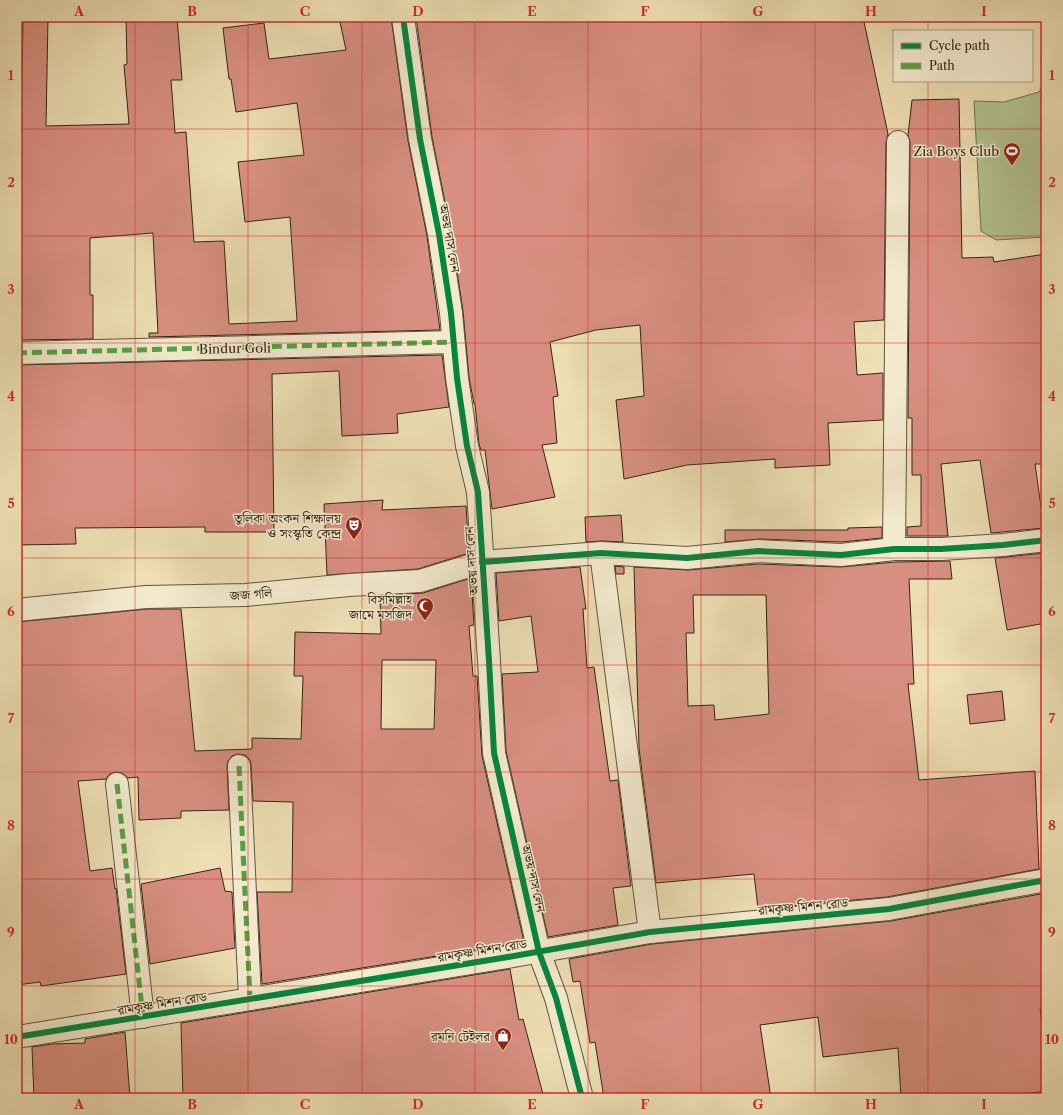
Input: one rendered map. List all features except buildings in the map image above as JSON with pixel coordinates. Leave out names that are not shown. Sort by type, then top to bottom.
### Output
[{"type":"street","name":"অভয় দাস লেন","points":[[403,17],[420,139],[439,234],[467,446],[478,492],[490,661],[494,753],[539,952],[556,998],[582,1098]]},
{"type":"street","points":[[894,549],[898,142]]},
{"type":"street","name":"Bindur Goli","points":[[17,353],[453,342]]},
{"type":"street","name":"জজ গলি","points":[[17,610],[146,597],[246,595],[349,585],[420,581],[482,562],[601,553],[687,558],[758,551],[841,555],[894,549],[949,549],[1046,540]]},
{"type":"street","points":[[601,553],[650,932]]},
{"type":"street","points":[[239,766],[250,999]]},
{"type":"street","points":[[117,784],[143,1017]]},
{"type":"street","name":"রামকৃষ্ণ মিশন রোড","points":[[17,1037],[539,952],[650,932],[889,909],[1046,880]]},
{"type":"green space","name":"Zia Boys Club","points":[[1046,79],[1046,237],[996,240],[981,231],[974,101],[1004,102],[1039,92]]},
{"type":"marked path","points":[[17,353],[453,342]]},
{"type":"marked path","points":[[239,766],[250,999]]},
{"type":"marked path","points":[[117,784],[143,1017]]},
{"type":"cycle path","points":[[403,17],[420,139],[439,234],[451,313],[457,378],[467,446],[478,492],[494,753],[539,952],[556,998],[582,1098]]},
{"type":"cycle path","points":[[482,562],[601,553],[687,558],[758,551],[841,555],[894,549],[941,549],[1003,545],[1046,540]]},
{"type":"cycle path","points":[[17,1037],[508,957],[650,932],[889,909],[1046,880]]},
{"type":"place","name":"Zia Boys Club","points":[[1012,166]]},
{"type":"place","name":"তুলিকা অংকন শিক্ষালয় ও সংস্কৃতি কেন্দ্র","points":[[354,540]]},
{"type":"place","name":"বিসমিল্লাহ জামে মসজিদ","points":[[425,621]]},
{"type":"place","name":"রমনি টেইলর","points":[[503,1051]]}]
